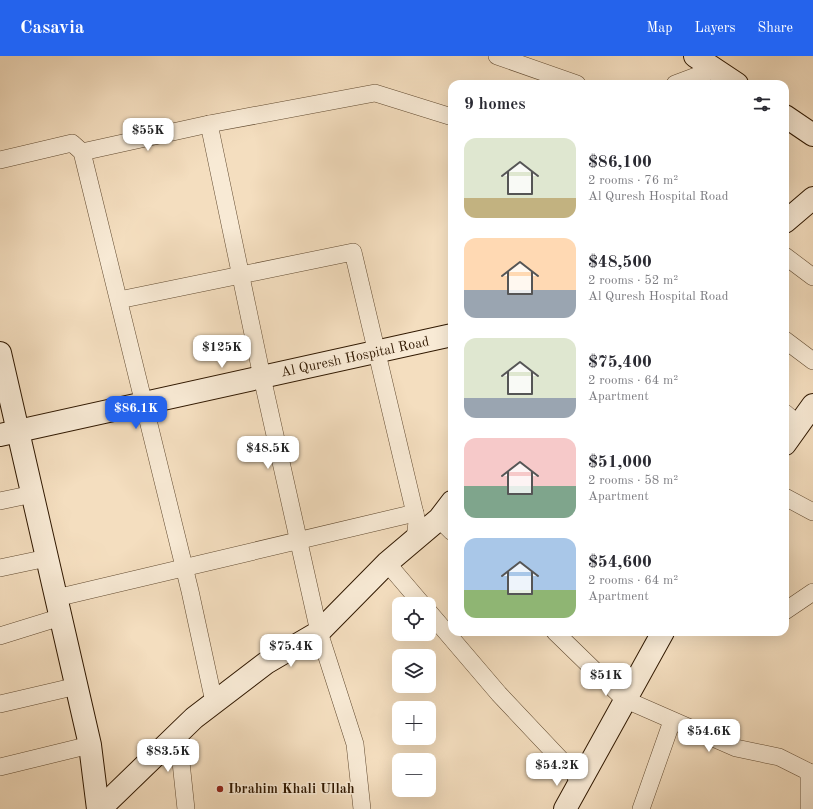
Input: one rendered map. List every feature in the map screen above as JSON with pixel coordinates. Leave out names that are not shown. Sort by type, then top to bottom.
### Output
[{"type":"street","points":[[497,56],[566,80]]},
{"type":"street","points":[[696,56],[731,80]]},
{"type":"street","points":[[686,80],[715,69]]},
{"type":"street","points":[[82,152],[209,124],[375,93],[448,116]]},
{"type":"street","points":[[789,119],[813,135]]},
{"type":"street","points":[[209,124],[298,541],[320,632],[356,744],[362,809]]},
{"type":"street","points":[[0,160],[72,143],[82,152],[201,635],[214,702]]},
{"type":"street","points":[[789,219],[813,198]]},
{"type":"street","points":[[119,300],[353,252],[378,352],[417,522],[415,539]]},
{"type":"street","points":[[789,259],[813,277]]},
{"type":"street","name":"Al Quresh Hospital Road","points":[[9,433],[448,336]]},
{"type":"street","points":[[789,343],[813,361]]},
{"type":"street","points":[[1,360],[9,433],[32,494],[90,745],[99,809]]},
{"type":"street","points":[[789,430],[792,419],[813,405]]},
{"type":"street","points":[[0,501],[32,494]]},
{"type":"street","points":[[789,499],[813,512]]},
{"type":"street","points":[[0,636],[59,608],[184,568],[415,513]]},
{"type":"street","points":[[99,809],[194,718],[266,663],[320,632],[387,563],[415,539],[446,525]]},
{"type":"street","points":[[0,568],[47,558]]},
{"type":"street","points":[[387,563],[416,597]]},
{"type":"street","points":[[789,608],[813,592]]},
{"type":"street","points":[[436,620],[448,634]]},
{"type":"street","points":[[449,636],[499,694],[580,780]]},
{"type":"street","points":[[559,636],[624,699],[736,748],[779,757],[811,775],[809,809]]},
{"type":"street","points":[[565,809],[657,636]]},
{"type":"street","points":[[0,704],[77,686]]},
{"type":"street","points":[[641,809],[672,721]]},
{"type":"street","points":[[178,734],[186,809]]},
{"type":"street","points":[[0,766],[90,745]]},
{"type":"place","name":"Ibrahim Khali Ullah","points":[[220,789]]}]
